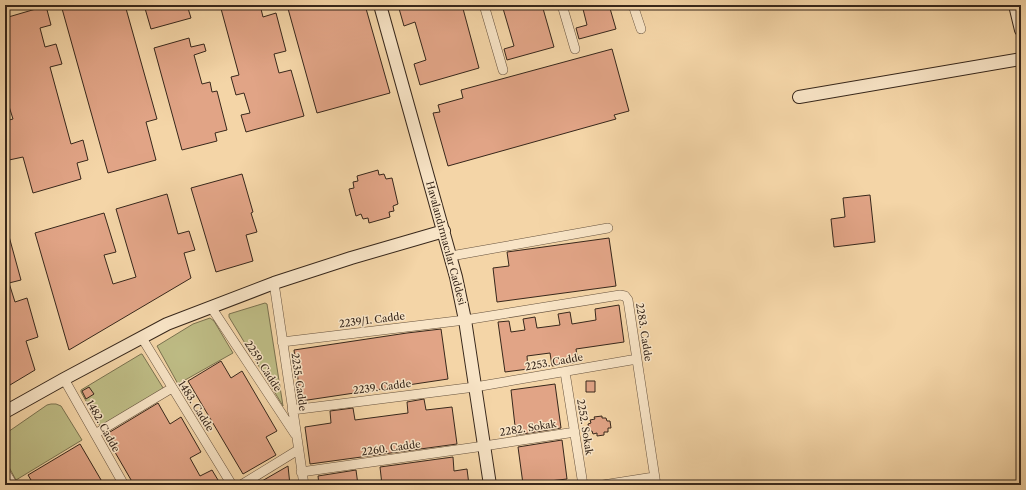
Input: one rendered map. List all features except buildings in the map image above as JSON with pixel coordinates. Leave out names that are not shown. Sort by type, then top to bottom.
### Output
[{"type":"street","name":"Havalandırmacılar Caddesi","points":[[380,5],[456,276],[465,320],[490,485]]},
{"type":"street","points":[[484,5],[502,70]]},
{"type":"street","points":[[562,5],[575,49]]},
{"type":"street","points":[[633,5],[641,29]]},
{"type":"street","points":[[1015,5],[1021,30]]},
{"type":"street","points":[[799,97],[1021,59]]},
{"type":"street","points":[[451,256],[608,228]]},
{"type":"street","points":[[5,412],[167,324],[274,282],[444,231]]},
{"type":"street","name":"2235. Cadde","points":[[274,282],[304,485]]},
{"type":"street","name":"2283. Cadde","points":[[465,320],[623,295],[625,296],[628,300],[655,481]]},
{"type":"street","name":"2259. Cadde","points":[[211,307],[296,436]]},
{"type":"street","name":"2239/1. Cadde","points":[[282,342],[465,320]]},
{"type":"street","name":"1483. Cadde","points":[[142,338],[232,485]]},
{"type":"street","name":"2253. Cadde","points":[[475,387],[637,360]]},
{"type":"street","name":"2252. Sokak","points":[[565,372],[583,485]]},
{"type":"street","name":"1482. Cadde","points":[[64,379],[124,485]]},
{"type":"street","name":"2239. Cadde","points":[[292,410],[475,387]]},
{"type":"street","points":[[95,434],[172,388]]},
{"type":"street","name":"2282. Sokak","points":[[484,446],[575,432]]},
{"type":"street","name":"2260. Cadde","points":[[302,472],[484,446]]},
{"type":"street","points":[[241,485],[298,450]]},
{"type":"street","points":[[5,472],[13,485]]},
{"type":"street","points":[[603,485],[655,481]]},
{"type":"shaded area","points":[[265,303],[267,304],[283,406],[229,317],[229,314]]},
{"type":"shaded area","points":[[210,318],[214,321],[233,353],[178,384],[157,346],[193,324]]},
{"type":"shaded area","points":[[141,354],[165,391],[101,428],[81,390]]},
{"type":"shaded area","points":[[51,404],[61,406],[82,440],[16,480],[5,460],[5,434],[47,405]]}]
